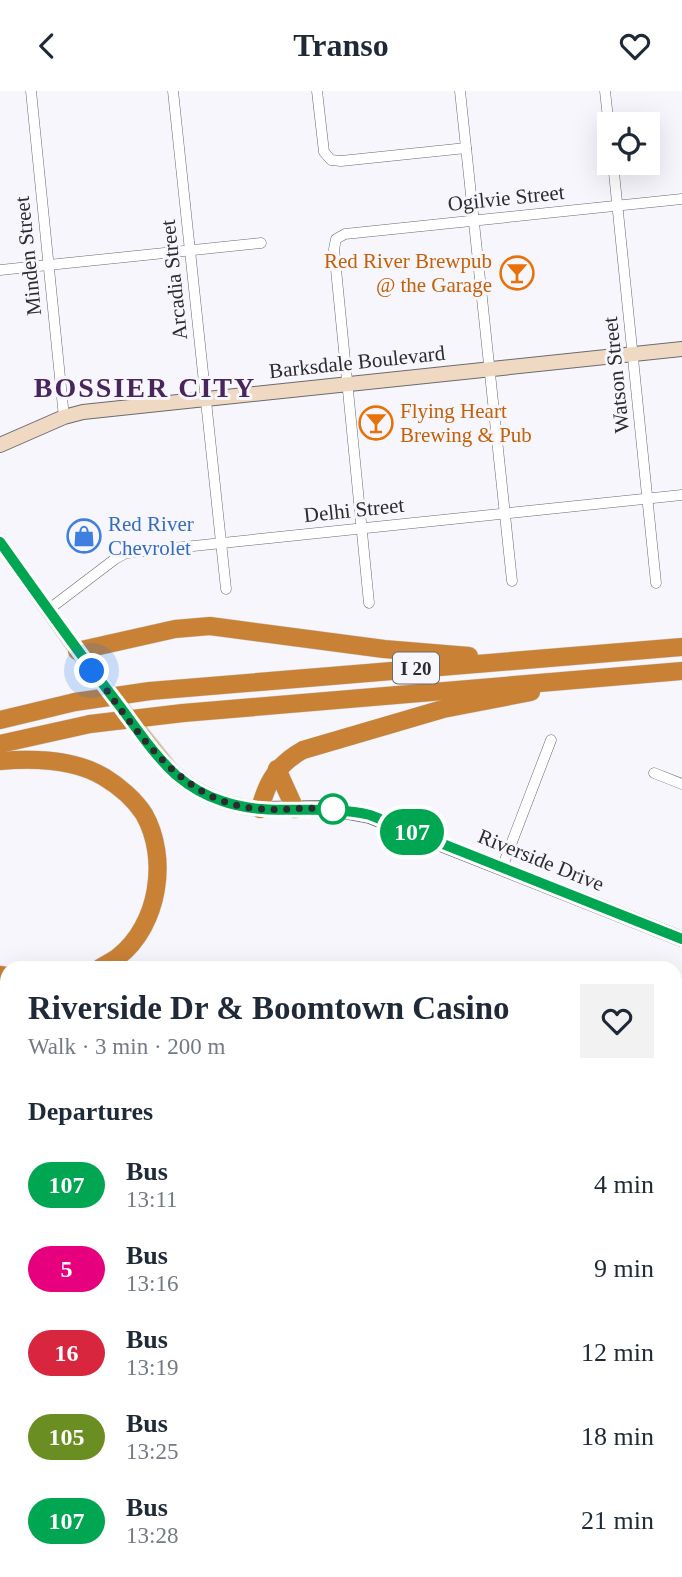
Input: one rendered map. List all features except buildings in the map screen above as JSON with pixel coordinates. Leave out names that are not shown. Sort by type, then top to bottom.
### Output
[{"type":"highway","points":[[77,651],[175,629],[209,626],[501,661]]},
{"type":"highway","name":"I 20","points":[[0,720],[75,702],[150,691],[682,647]]},
{"type":"highway","name":"I 20","points":[[0,744],[90,724],[183,713],[682,671]]},
{"type":"highway","points":[[260,809],[265,790],[277,769],[291,757],[317,744],[443,709],[514,697],[581,679]]},
{"type":"highway","points":[[0,761],[40,760],[72,764],[104,777],[125,793],[144,814],[158,865],[156,890],[150,912],[136,938],[111,961]]},
{"type":"highway","points":[[277,769],[295,809]]},
{"type":"main road","name":"Barksdale Boulevard","points":[[0,446],[64,417],[83,412],[682,349]]},
{"type":"main road","points":[[0,542],[77,651],[159,757],[179,778],[222,801],[260,809]]},
{"type":"main road","name":"Riverside Drive","points":[[260,809],[327,808],[370,815],[682,939]]},
{"type":"street","name":"Minden Street","points":[[31,91],[64,417]]},
{"type":"street","name":"Arcadia Street","points":[[173,91],[226,589]]},
{"type":"street","points":[[317,91],[324,152],[329,159],[341,161],[466,148]]},
{"type":"street","points":[[460,91],[512,581]]},
{"type":"street","points":[[605,91],[607,112]]},
{"type":"street","name":"Watson Street","points":[[614,175],[656,583]]},
{"type":"street","name":"Ogilvie Street","points":[[348,384],[334,249],[336,239],[345,234],[682,199]]},
{"type":"street","points":[[0,270],[261,243]]},
{"type":"street","points":[[348,384],[369,603]]},
{"type":"street","name":"Delhi Street","points":[[48,610],[120,555],[682,495]]},
{"type":"street","points":[[502,867],[551,740]]},
{"type":"street","points":[[654,773],[682,784]]},
{"type":"bus line","name":"107","points":[[0,542],[77,651],[138,730],[165,764],[188,784],[222,801],[250,808],[327,808],[370,815],[682,939]]},
{"type":"place","name":"Red River Brewpub @ the Garage","points":[[517,273]]},
{"type":"place","name":"Flying Heart Brewing & Pub","points":[[376,423]]},
{"type":"place","name":"Red River Chevrolet","points":[[84,536]]},
{"type":"district","name":"BOSSIER CITY","points":[[145,387]]},
{"type":"route","points":[[92,671],[159,757],[188,784],[222,801],[250,808],[336,809],[333,809]]}]
